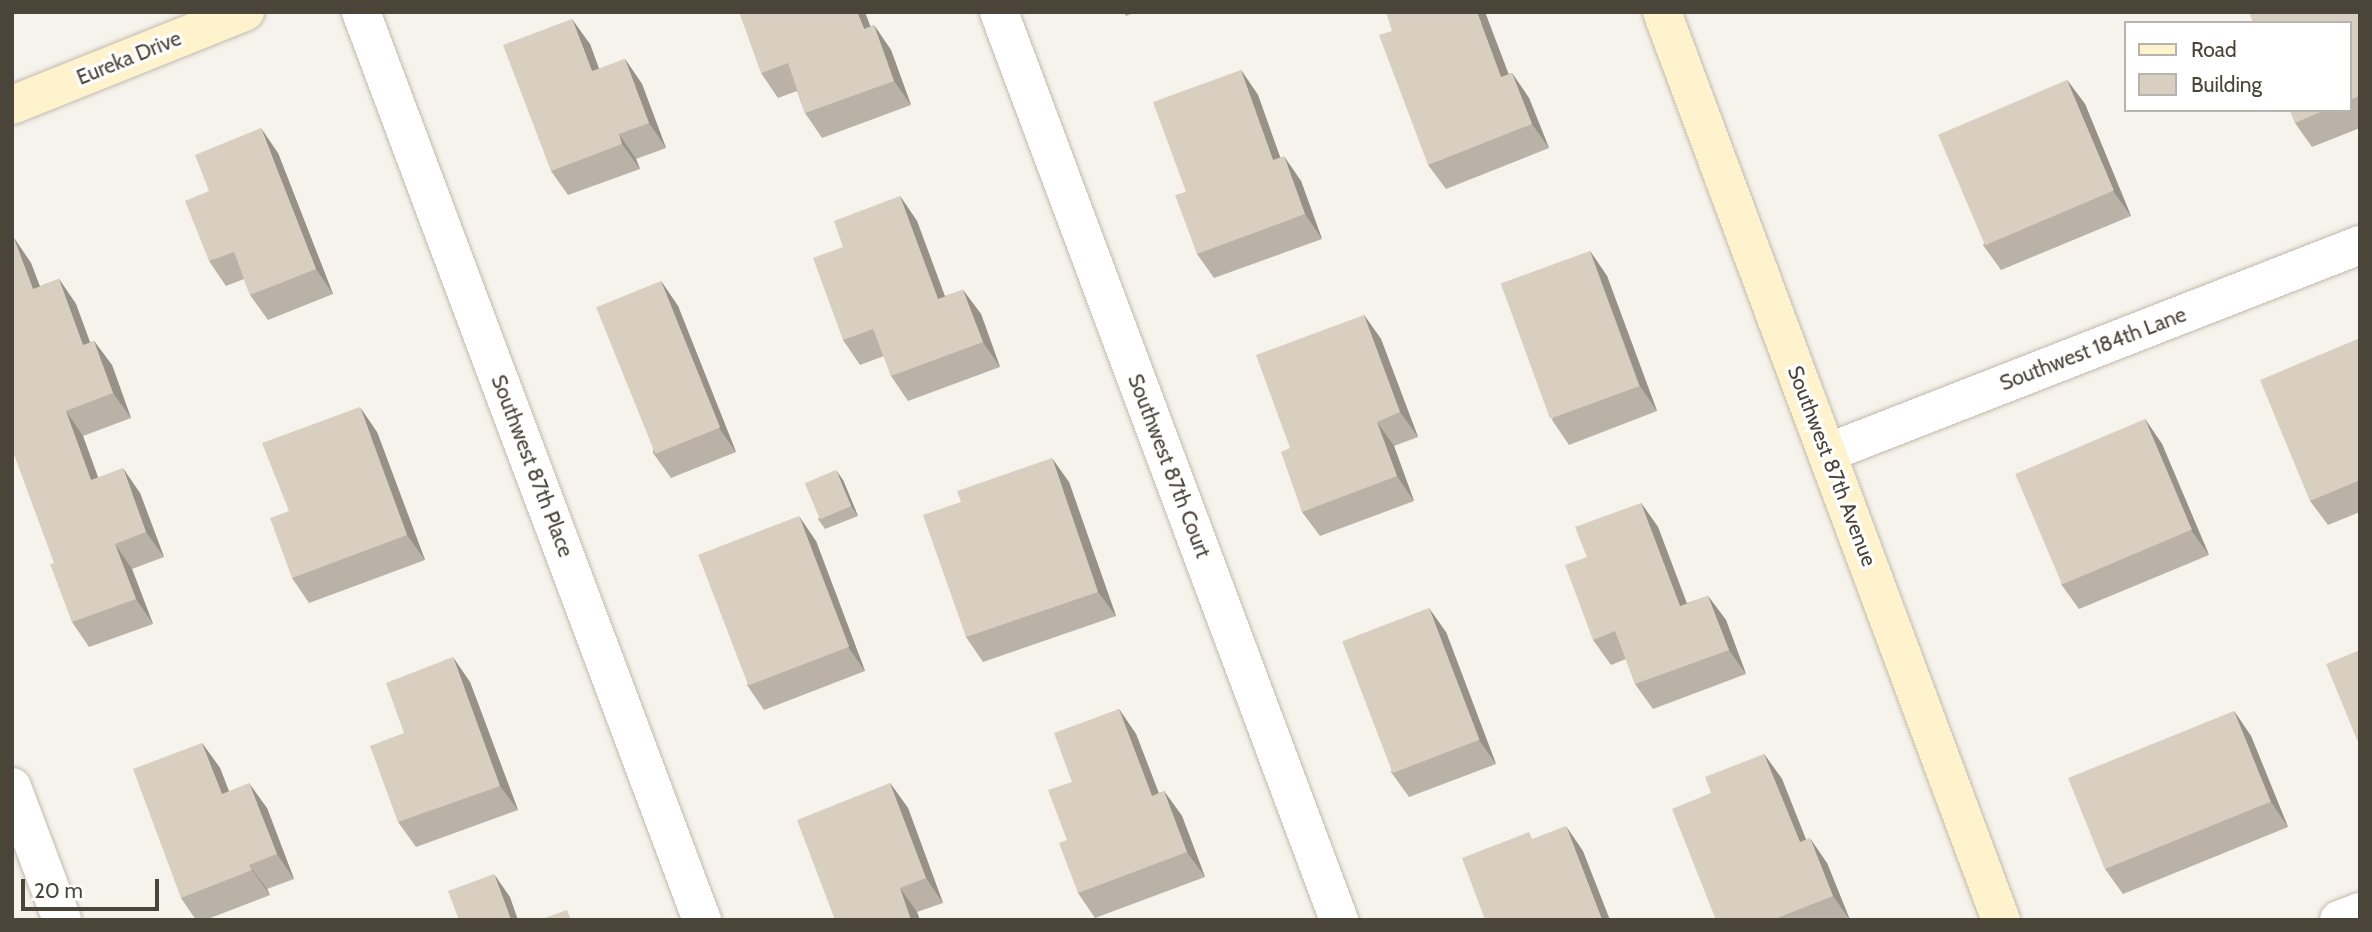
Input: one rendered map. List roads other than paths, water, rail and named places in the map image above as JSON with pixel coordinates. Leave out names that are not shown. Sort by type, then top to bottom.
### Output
[{"type":"street","name":"Eureka Drive","points":[[12,105],[245,12]]},
{"type":"street","name":"Southwest 87th Place","points":[[361,12],[702,920]]},
{"type":"street","name":"Southwest 87th Court","points":[[999,12],[1339,920]]},
{"type":"street","name":"Southwest 87th Avenue","points":[[1662,12],[2001,920]]},
{"type":"street","name":"Southwest 184th Lane","points":[[1827,453],[2360,245]]},
{"type":"street","points":[[12,787],[62,920]]},
{"type":"street","points":[[2339,920],[2360,912]]}]
